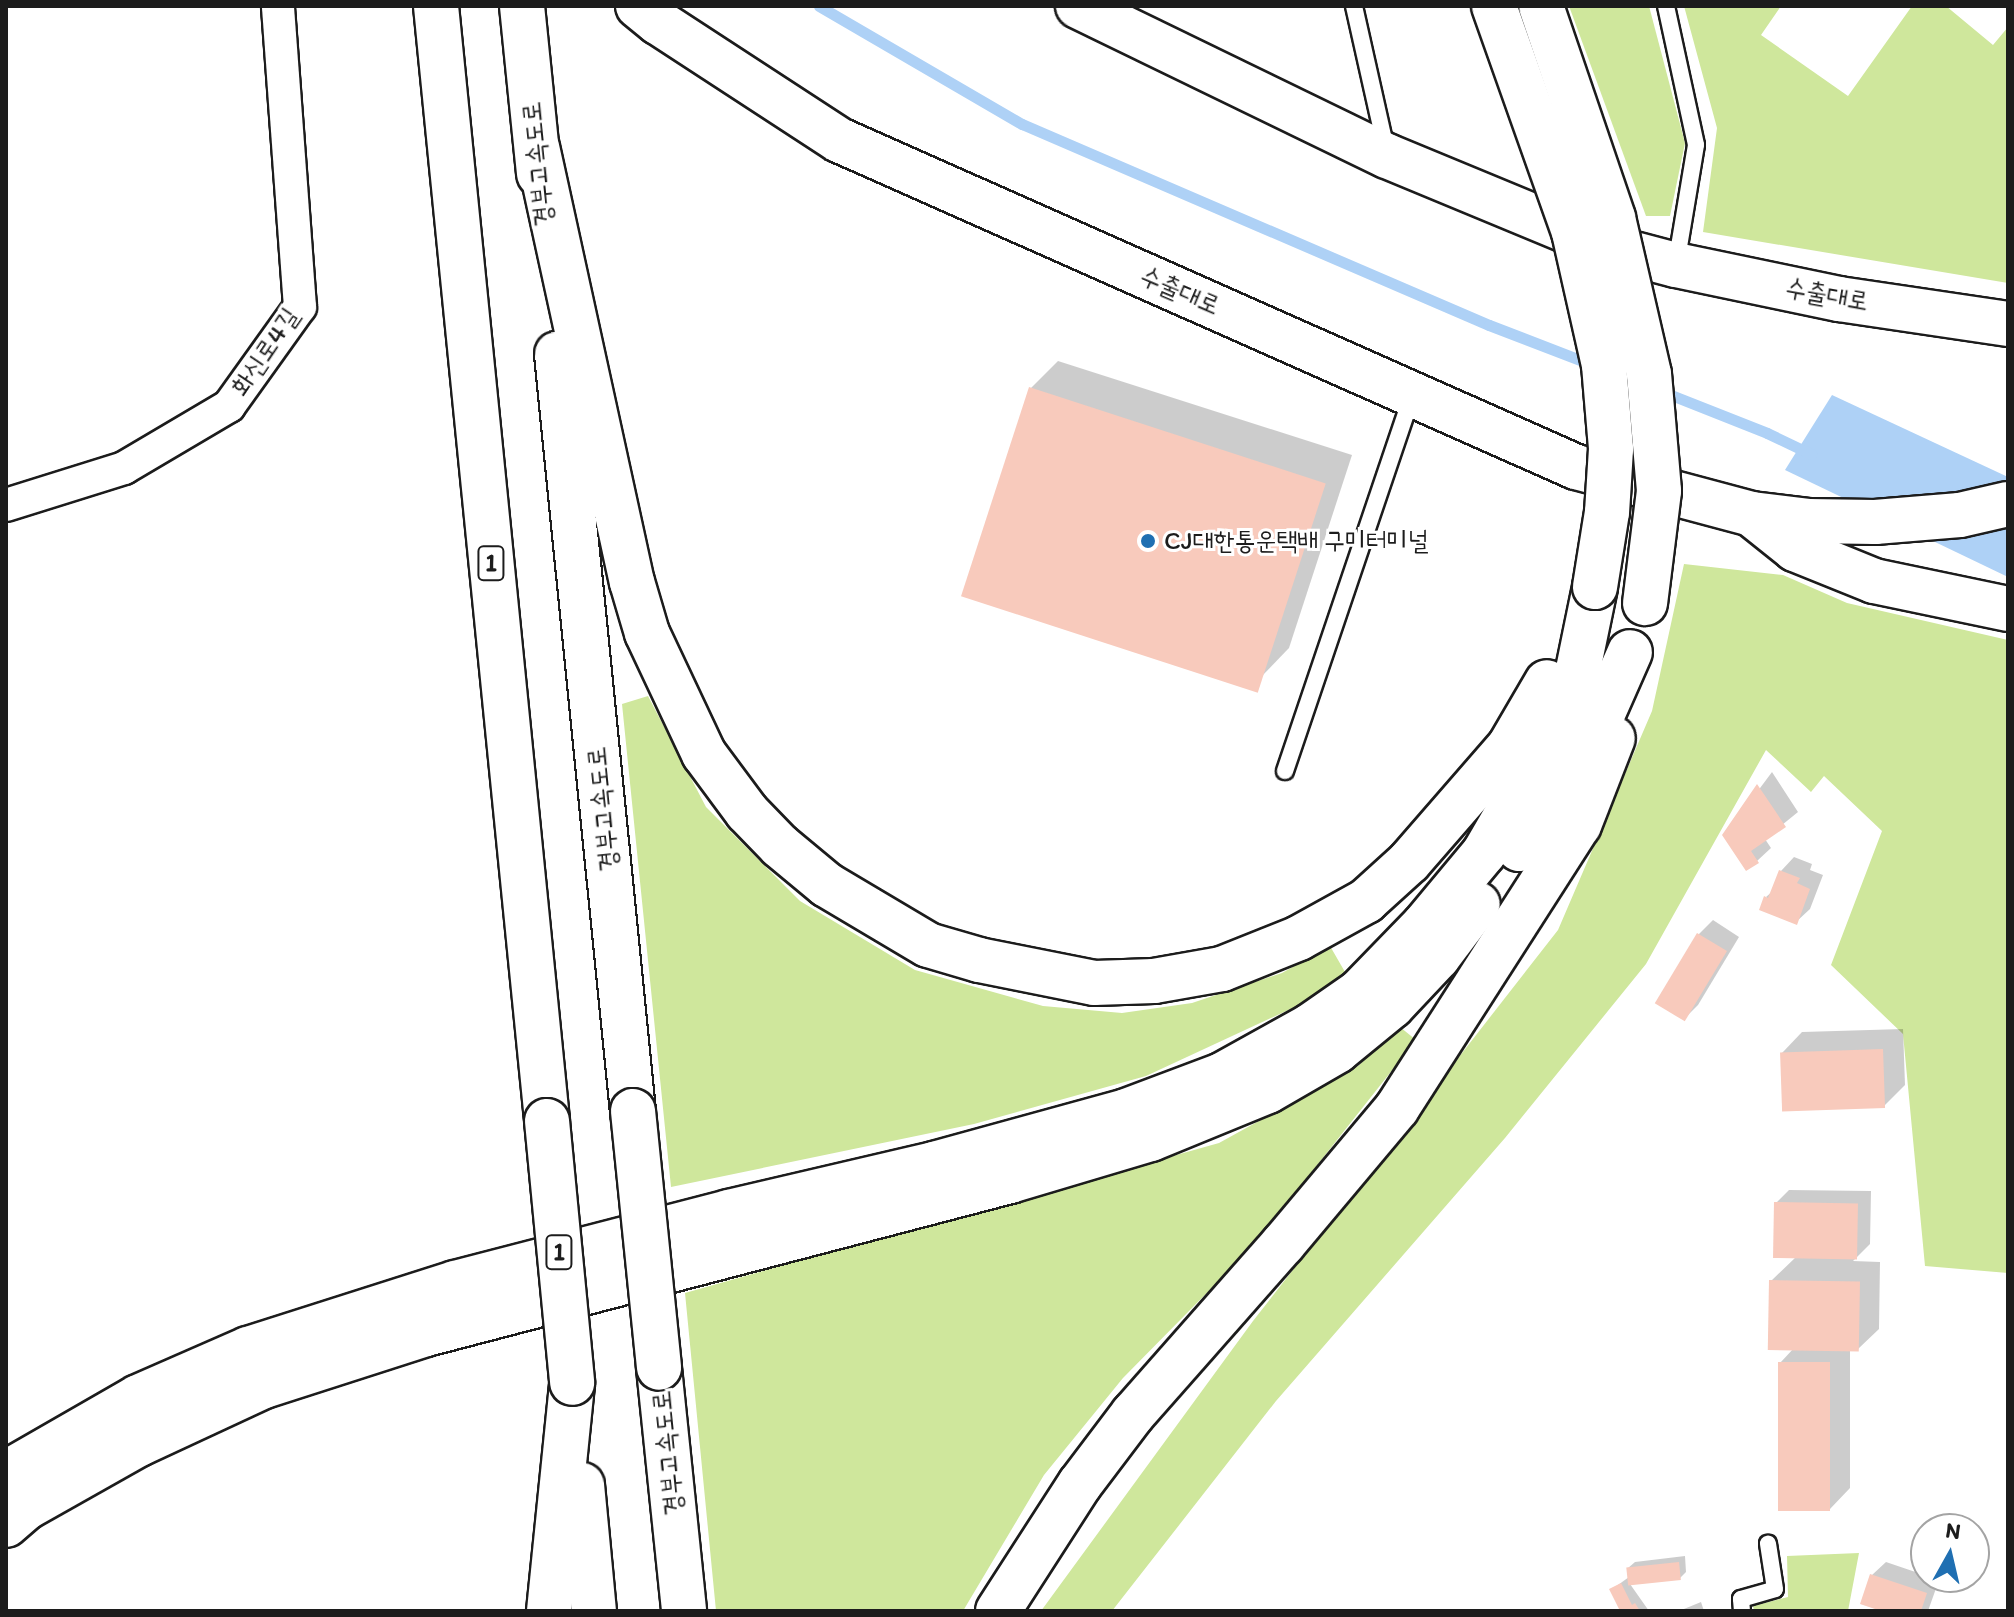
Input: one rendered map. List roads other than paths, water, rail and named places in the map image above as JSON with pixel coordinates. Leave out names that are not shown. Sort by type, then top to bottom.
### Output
[{"type":"main road","name":"1","points":[[436,6],[594,1611]]},
{"type":"main road","name":"경부고속도로","points":[[522,6],[684,1611]]},
{"type":"main road","name":"수출대로","points":[[638,6],[839,140],[1576,467],[1752,514],[1808,521],[1875,522],[1960,515],[2008,504]]},
{"type":"main road","name":"수출대로","points":[[1078,6],[1387,156],[1604,246],[1676,265],[1839,299],[2008,324]]},
{"type":"main road","points":[[6,1473],[138,1397],[248,1349],[455,1283],[729,1212],[934,1164],[1126,1111],[1235,1068],[1310,1026],[1359,992],[1424,925],[1484,853],[1555,731],[1578,670],[1595,587],[1611,449],[1604,365],[1574,232],[1494,6]]},
{"type":"main road","points":[[998,1611],[1080,1484],[1133,1414],[1283,1244],[1397,1108],[1579,825],[1612,744],[1630,652],[1645,603],[1659,491],[1649,374],[1613,218],[1541,6]]},
{"type":"main road","points":[[537,147],[632,582],[647,633],[704,754],[747,812],[780,846],[827,885],[928,945],[979,960],[1094,983],[1154,981],[1222,969],[1299,938],[1366,901],[1409,862],[1509,747],[1533,710],[1595,587]]},
{"type":"main road","points":[[1752,514],[1795,549],[1874,581],[2008,609]]},
{"type":"main road","points":[[6,1525],[27,1507],[139,1444],[264,1386],[426,1334],[1010,1181],[1151,1139],[1268,1091],[1337,1051],[1392,1006],[1438,957],[1522,845],[1580,755],[1596,729],[1630,652]]},
{"type":"main road","points":[[549,1611],[572,1383]]},
{"type":"street","name":"화신로4길","points":[[6,505],[124,468],[229,406],[300,307],[278,6]]},
{"type":"lane","points":[[1354,6],[1387,156]]},
{"type":"lane","points":[[1666,6],[1696,145],[1676,265]]},
{"type":"lane","points":[[1285,771],[1412,393]]},
{"type":"lane","points":[[1742,1611],[1741,1599],[1775,1589],[1768,1544]]},
{"type":"water","points":[[1832,395],[2008,477],[2008,577],[1785,470]]},
{"type":"waterway","points":[[819,6],[1022,124],[1489,325],[1593,365]]},
{"type":"waterway","points":[[1661,391],[1811,454]]},
{"type":"place","name":"CJ대한통운택배 구미터미널","points":[[1148,541]]}]
